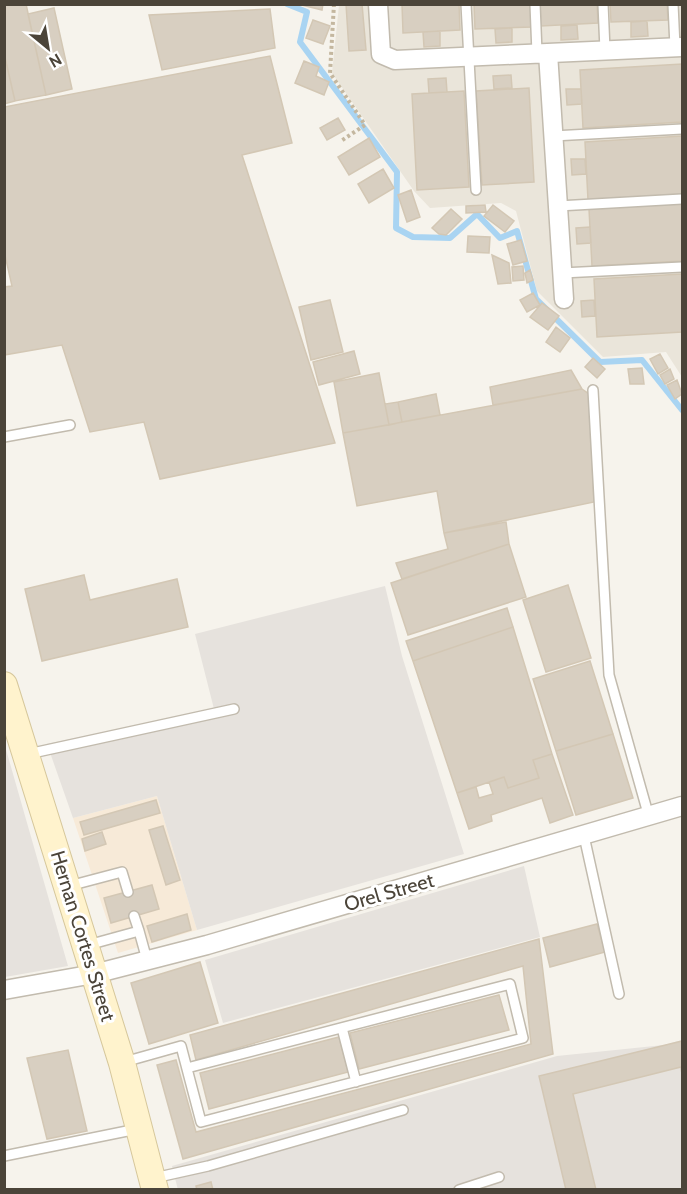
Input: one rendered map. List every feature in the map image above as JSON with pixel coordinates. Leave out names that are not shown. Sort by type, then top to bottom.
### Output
[{"type":"main road","name":"Hernan Cortes Street","points":[[4,685],[11,729],[26,755],[122,1063],[154,1184]]},
{"type":"street","points":[[378,4],[381,54],[394,60],[679,47]]},
{"type":"street","points":[[543,53],[553,136],[564,299]]},
{"type":"street","name":"Orel Street","points":[[4,990],[94,974],[147,960],[682,806]]},
{"type":"lane","points":[[466,4],[476,190]]},
{"type":"lane","points":[[535,4],[543,53]]},
{"type":"lane","points":[[603,4],[605,50]]},
{"type":"lane","points":[[673,4],[679,47]]},
{"type":"lane","points":[[553,136],[682,129]]},
{"type":"lane","points":[[558,206],[682,199]]},
{"type":"lane","points":[[562,273],[682,267]]},
{"type":"lane","points":[[593,390],[609,675],[649,816]]},
{"type":"lane","points":[[4,437],[70,425]]},
{"type":"lane","points":[[26,755],[234,709]]},
{"type":"lane","points":[[584,836],[619,994]]},
{"type":"lane","points":[[67,886],[122,872],[128,892]]},
{"type":"lane","points":[[134,916],[147,960]]},
{"type":"lane","points":[[86,946],[138,931]]},
{"type":"lane","points":[[122,1063],[181,1046],[201,1122],[523,1038],[510,984],[187,1068]]},
{"type":"lane","points":[[342,1028],[356,1082]]},
{"type":"lane","points":[[154,1184],[208,1166],[403,1110]]},
{"type":"lane","points":[[4,1156],[139,1129]]},
{"type":"lane","points":[[459,1190],[500,1177]]},
{"type":"path","points":[[334,4],[330,73],[363,127],[341,141]]},
{"type":"shaded area","points":[[339,5],[682,5],[682,377],[666,352],[603,357],[537,291],[516,211],[501,203],[430,208],[414,191],[332,73]]},
{"type":"shaded area","points":[[385,586],[402,656],[464,854],[197,930],[157,796],[73,818],[47,744],[214,709],[195,634]]},
{"type":"shaded area","points":[[5,746],[68,966],[4,977]]},
{"type":"shaded area","points":[[157,796],[197,930],[118,953],[73,818]]},
{"type":"shaded area","points":[[524,866],[540,937],[223,1023],[205,960]]},
{"type":"shaded area","points":[[682,1040],[682,1189],[178,1190],[172,1166],[557,1056],[664,1045]]},
{"type":"building","points":[[4,4],[26,4],[46,95],[15,101],[4,53]]},
{"type":"building","points":[[298,4],[323,4],[322,10]]},
{"type":"building","points":[[346,4],[362,4],[366,50],[349,51]]},
{"type":"building","points":[[402,4],[459,4],[460,30],[403,33]]},
{"type":"building","points":[[474,4],[531,4],[532,27],[475,29]]},
{"type":"building","points":[[540,4],[597,4],[598,23],[541,26]]},
{"type":"building","points":[[610,4],[667,4],[668,20],[611,22]]},
{"type":"building","points":[[54,8],[72,89],[46,95],[28,14]]},
{"type":"building","points":[[270,9],[275,48],[162,70],[149,15]]},
{"type":"building","points":[[313,20],[330,26],[323,44],[306,38]]},
{"type":"building","points":[[647,21],[648,36],[631,37],[631,22]]},
{"type":"building","points":[[577,25],[578,39],[561,40],[561,26]]},
{"type":"building","points":[[512,28],[512,42],[496,43],[495,29]]},
{"type":"building","points":[[440,31],[440,46],[424,47],[423,32]]},
{"type":"building","points":[[4,53],[15,101],[4,104]]},
{"type":"building","points":[[270,56],[292,143],[242,155],[335,443],[160,479],[144,422],[90,432],[62,345],[4,355],[4,287],[12,286],[4,251],[4,107]]},
{"type":"building","points":[[304,61],[319,67],[316,76],[329,82],[324,95],[295,83]]},
{"type":"building","points":[[682,64],[682,122],[583,128],[580,70]]},
{"type":"building","points":[[511,75],[512,88],[494,89],[493,76]]},
{"type":"building","points":[[446,78],[447,92],[429,93],[428,79]]},
{"type":"building","points":[[529,88],[534,182],[482,185],[476,91]]},
{"type":"building","points":[[566,89],[581,89],[582,104],[567,105]]},
{"type":"building","points":[[464,91],[469,187],[417,190],[412,94]]},
{"type":"building","points":[[338,118],[345,130],[327,140],[320,128]]},
{"type":"building","points":[[682,136],[682,194],[588,200],[585,142]]},
{"type":"building","points":[[369,138],[380,157],[349,175],[338,157]]},
{"type":"building","points":[[571,159],[585,159],[586,174],[572,175]]},
{"type":"building","points":[[383,169],[394,188],[369,203],[358,184]]},
{"type":"building","points":[[411,190],[420,217],[407,222],[398,195]]},
{"type":"building","points":[[682,203],[682,261],[592,266],[589,209]]},
{"type":"building","points":[[485,205],[486,212],[466,213],[466,206]]},
{"type":"building","points":[[493,205],[514,221],[505,232],[484,216]]},
{"type":"building","points":[[451,209],[462,219],[446,235],[439,234],[432,228]]},
{"type":"building","points":[[590,227],[591,243],[577,244],[576,228]]},
{"type":"building","points":[[468,236],[490,237],[489,253],[467,252]]},
{"type":"building","points":[[521,240],[527,261],[513,265],[507,244]]},
{"type":"building","points":[[492,255],[509,263],[511,283],[498,284]]},
{"type":"building","points":[[523,266],[524,280],[513,281],[512,267]]},
{"type":"building","points":[[530,270],[533,280],[527,283],[525,273]]},
{"type":"building","points":[[682,274],[682,332],[597,337],[594,279]]},
{"type":"building","points":[[533,293],[540,305],[527,312],[520,300]]},
{"type":"building","points":[[330,300],[343,352],[311,360],[299,307]]},
{"type":"building","points":[[594,300],[595,316],[582,317],[581,301]]},
{"type":"building","points":[[542,303],[559,316],[548,330],[530,317]]},
{"type":"building","points":[[556,327],[570,338],[560,352],[546,342]]},
{"type":"building","points":[[354,351],[360,374],[319,385],[313,362]]},
{"type":"building","points":[[660,354],[668,368],[658,374],[650,359]]},
{"type":"building","points":[[593,358],[605,369],[597,378],[585,367]]},
{"type":"building","points":[[642,368],[644,384],[630,384],[628,369]]},
{"type":"building","points":[[670,369],[674,379],[665,384],[660,375]]},
{"type":"building","points":[[571,370],[582,389],[493,405],[490,387]]},
{"type":"building","points":[[379,373],[389,425],[343,433],[334,382]]},
{"type":"building","points":[[677,380],[682,394],[675,399],[667,385]]},
{"type":"building","points":[[582,389],[589,394],[594,502],[444,533],[437,491],[357,506],[343,433]]},
{"type":"building","points":[[436,394],[440,415],[402,422],[398,402]]},
{"type":"building","points":[[398,402],[402,422],[389,425],[385,404]]},
{"type":"building","points":[[506,522],[509,544],[402,579],[396,563],[448,549],[444,533]]},
{"type":"building","points":[[509,544],[526,597],[408,635],[391,583]]},
{"type":"building","points":[[84,575],[90,600],[177,579],[188,627],[42,661],[25,589]]},
{"type":"building","points":[[568,585],[591,658],[546,672],[523,600]]},
{"type":"building","points":[[507,608],[513,627],[413,661],[406,641]]},
{"type":"building","points":[[513,627],[552,754],[533,760],[539,778],[508,788],[504,777],[457,793],[413,661]]},
{"type":"building","points":[[590,661],[613,734],[556,751],[533,679]]},
{"type":"building","points":[[613,734],[633,798],[576,815],[556,751]]},
{"type":"building","points":[[552,754],[573,815],[550,823],[542,798],[491,815],[492,821],[469,829],[457,793],[476,787],[479,798],[493,794],[489,782],[504,777],[508,788],[539,778],[533,760]]},
{"type":"building","points":[[156,800],[160,813],[84,835],[80,822]]},
{"type":"building","points":[[163,826],[180,880],[166,885],[149,830]]},
{"type":"building","points":[[102,832],[106,844],[85,851],[82,839]]},
{"type":"building","points":[[152,885],[159,909],[111,923],[104,898]]},
{"type":"building","points":[[187,914],[191,930],[152,942],[147,926]]},
{"type":"building","points":[[597,924],[605,952],[550,967],[543,938]]},
{"type":"building","points":[[539,939],[553,1054],[183,1159],[157,1065],[176,1060],[196,1132],[531,1044],[523,966],[196,1060],[190,1035]]},
{"type":"building","points":[[200,962],[218,1023],[149,1044],[131,983]]},
{"type":"building","points":[[499,995],[509,1030],[359,1069],[350,1033]]},
{"type":"building","points":[[339,1037],[348,1072],[209,1109],[200,1073]]},
{"type":"building","points":[[682,1041],[682,1075],[681,1067],[573,1094],[596,1190],[566,1190],[539,1076]]},
{"type":"building","points":[[68,1050],[87,1131],[47,1139],[27,1058]]},
{"type":"building","points":[[211,1182],[213,1190],[197,1190],[196,1186]]},
{"type":"waterway","points":[[287,4],[307,12],[300,42],[397,172],[396,228],[413,237],[450,238],[477,214],[500,238],[517,231],[536,299],[600,362],[642,360],[682,410]]}]
